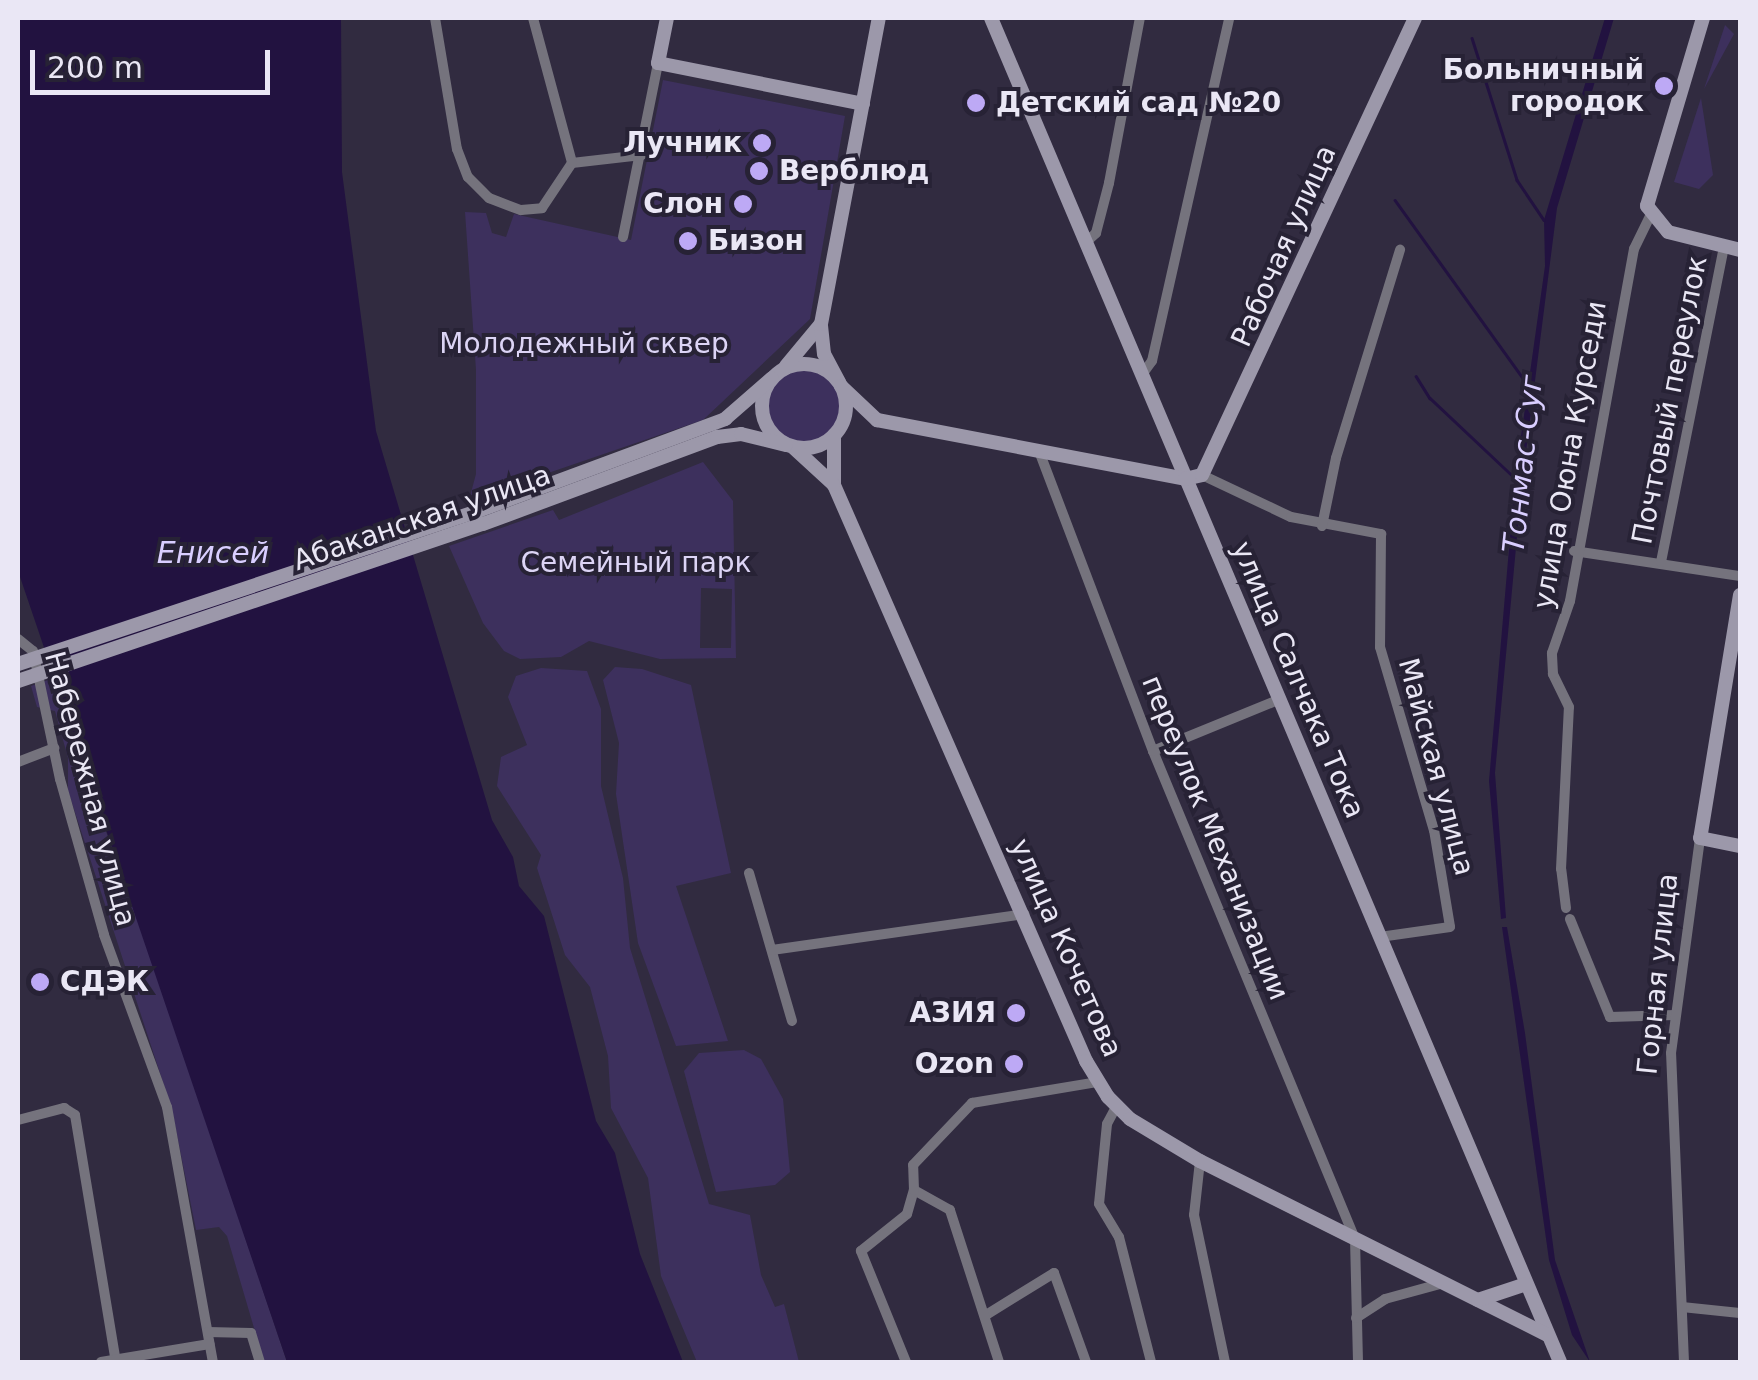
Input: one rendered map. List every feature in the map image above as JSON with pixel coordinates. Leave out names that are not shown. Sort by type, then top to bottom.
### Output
[{"type":"main road","points":[[667,18],[658,63],[863,104]]},
{"type":"main road","points":[[835,434],[846,410],[840,384],[824,354],[821,324],[880,18]]},
{"type":"main road","name":"улица Салчака Тока","points":[[990,18],[1560,1362]]},
{"type":"main road","name":"Рабочая улица","points":[[1202,476],[1415,18]]},
{"type":"main road","name":"улица Оюна Курседи","points":[[1650,216],[1648,195],[1703,18]]},
{"type":"main road","points":[[1650,216],[1672,234],[1740,250]]},
{"type":"main road","points":[[821,324],[774,376],[762,412],[770,432],[789,446],[812,448],[835,434],[878,420],[1185,479],[1202,476]]},
{"type":"main road","points":[[774,376],[808,364],[840,384],[878,420]]},
{"type":"main road","name":"Абаканская улица","points":[[18,664],[481,518],[725,419],[774,376]]},
{"type":"main road","name":"Абаканская улица","points":[[18,681],[717,436],[741,434],[789,446]]},
{"type":"main road","name":"улица Кочетова","points":[[835,434],[834,484],[1098,1082],[1116,1107],[1200,1160],[1548,1336]]},
{"type":"main road","name":"улица Кочетова","points":[[789,446],[834,484]]},
{"type":"main road","name":"Горная улица","points":[[1700,838],[1740,596]]},
{"type":"main road","points":[[1700,838],[1740,846]]},
{"type":"main road","points":[[1478,1300],[1526,1284]]},
{"type":"street","points":[[435,18],[457,150],[468,177],[498,204],[532,209],[548,204],[572,163],[533,18]]},
{"type":"street","points":[[1085,243],[1096,233],[1110,183],[1140,18]]},
{"type":"street","points":[[1141,376],[1152,361],[1228,18]]},
{"type":"street","points":[[623,237],[658,63]]},
{"type":"street","points":[[572,163],[642,155]]},
{"type":"street","name":"улица Оюна Курседи","points":[[1650,216],[1634,249],[1574,551],[1567,614],[1551,664],[1570,707],[1561,869],[1568,914],[1610,1016],[1674,1016]]},
{"type":"street","name":"Почтовый переулок","points":[[1661,562],[1724,246]]},
{"type":"street","points":[[1202,476],[1322,526],[1336,458],[1400,250]]},
{"type":"street","name":"переулок Механизации","points":[[1038,451],[1153,751],[1355,1240]]},
{"type":"street","name":"Майская улица","points":[[1322,526],[1381,534],[1380,647],[1448,889],[1450,928],[1380,937]]},
{"type":"street","points":[[1574,551],[1740,576]]},
{"type":"street","name":"Набережная улица","points":[[18,640],[33,651],[54,748],[104,935],[167,1107],[213,1362]]},
{"type":"street","points":[[1153,751],[1278,700]]},
{"type":"street","points":[[18,762],[54,748]]},
{"type":"street","name":"Горная улица","points":[[1684,1362],[1670,1093],[1674,1016],[1700,838]]},
{"type":"street","points":[[749,872],[792,1021]]},
{"type":"street","points":[[772,950],[1024,914]]},
{"type":"street","points":[[906,1362],[861,1251],[908,1214],[916,1158],[965,1106],[1098,1082]]},
{"type":"street","points":[[1116,1107],[1107,1124],[1098,1204],[1119,1237],[1151,1362]]},
{"type":"street","points":[[18,1120],[64,1108],[75,1115],[115,1361]]},
{"type":"street","points":[[1200,1160],[1194,1215],[1225,1362]]},
{"type":"street","points":[[914,1190],[950,1210],[999,1362]]},
{"type":"street","points":[[1355,1240],[1358,1362]]},
{"type":"street","points":[[986,1314],[1054,1272],[1086,1362]]},
{"type":"street","points":[[1356,1318],[1386,1298],[1443,1283]]},
{"type":"street","points":[[1682,1307],[1740,1313]]},
{"type":"street","points":[[101,1362],[209,1338],[251,1333],[260,1362]]},
{"type":"green space","points":[[1725,25],[1734,34],[1704,89]]},
{"type":"green space","name":"Молодежный сквер","points":[[663,80],[845,116],[810,319],[703,420],[469,500],[476,474],[476,370],[465,212],[486,213],[492,233],[506,237],[514,214],[631,240]]},
{"type":"green space","points":[[1701,98],[1713,175],[1699,189],[1674,182]]},
{"type":"green space","points":[[804,370],[818,372],[830,380],[838,392],[838,420],[830,432],[818,440],[804,442],[790,440],[778,432],[770,420],[768,406],[770,392],[778,380],[790,372]]},
{"type":"green space","name":"Семейный парк","points":[[703,462],[733,501],[736,658],[660,659],[589,641],[561,657],[520,659],[504,651],[483,623],[449,546],[553,510],[559,520]],"holes":[[[701,588],[732,589],[731,648],[700,648]]]},
{"type":"green space","points":[[615,667],[642,669],[691,685],[731,873],[676,886],[728,1041],[676,1046],[638,943],[616,794],[619,743],[603,680]]},
{"type":"green space","points":[[541,668],[587,671],[601,709],[601,786],[623,878],[630,948],[709,1204],[750,1215],[761,1275],[775,1307],[784,1304],[799,1362],[697,1362],[661,1276],[648,1178],[611,1108],[608,1056],[590,987],[565,955],[537,868],[541,855],[497,786],[501,757],[527,745],[508,697],[516,676]]},
{"type":"green space","points":[[51,679],[151,956],[287,1362],[264,1362],[227,1236],[219,1227],[196,1230],[172,1110],[68,791],[68,758],[55,711],[37,707],[31,686]]},
{"type":"green space","points":[[744,1050],[761,1059],[783,1099],[790,1172],[775,1185],[716,1192],[684,1071],[699,1053]]},
{"type":"water","name":"Енисей","points":[[18,18],[341,18],[342,172],[376,431],[492,820],[513,857],[519,886],[544,916],[596,1121],[615,1153],[640,1254],[683,1362],[287,1362],[18,571]]},
{"type":"water","name":"Тонмас-Суг","points":[[1605,18],[1614,18],[1557,208],[1522,483],[1495,773],[1506,918],[1501,919],[1489,781],[1515,479],[1545,266],[1544,220]]},
{"type":"water","points":[[1502,927],[1507,927],[1525,1033],[1555,1260],[1590,1362],[1572,1335],[1549,1260]]},
{"type":"waterway","points":[[1472,38],[1517,180],[1544,220]]},
{"type":"waterway","points":[[1395,200],[1525,381]]},
{"type":"waterway","points":[[1416,376],[1430,398],[1515,478]]},
{"type":"place","name":"Больничный городок","points":[[1664,86]]},
{"type":"place","name":"Детский сад №20","points":[[976,103]]},
{"type":"place","name":"Лучник","points":[[762,143]]},
{"type":"place","name":"Верблюд","points":[[759,171]]},
{"type":"place","name":"Слон","points":[[743,204]]},
{"type":"place","name":"Бизон","points":[[688,241]]},
{"type":"place","name":"СДЭК","points":[[40,982]]},
{"type":"place","name":"АЗИЯ","points":[[1016,1013]]},
{"type":"place","name":"Ozon","points":[[1014,1064]]}]
